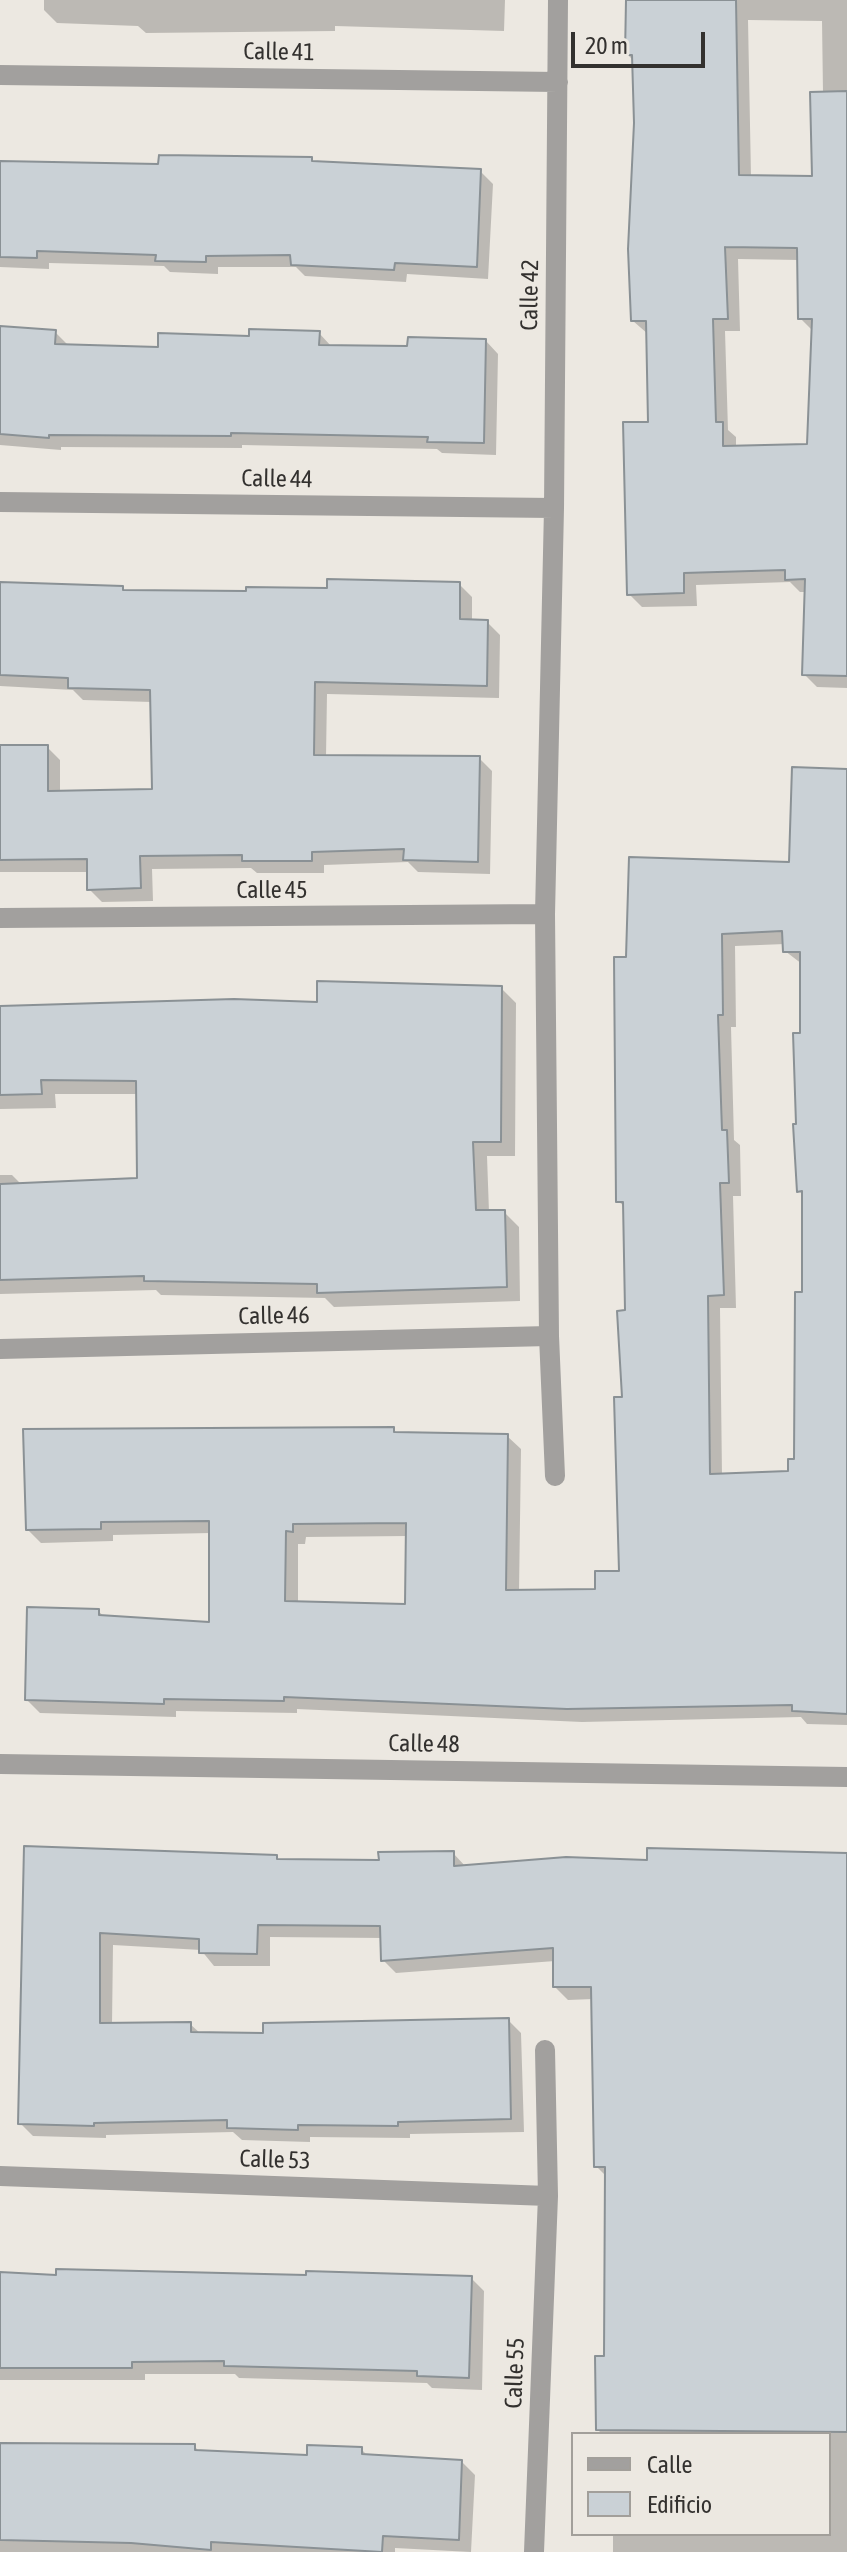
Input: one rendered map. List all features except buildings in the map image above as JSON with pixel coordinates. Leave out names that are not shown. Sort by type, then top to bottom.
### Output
[{"type":"street","name":"Calle 42","points":[[555,1476],[549,1336],[545,914],[554,508],[558,0]]},
{"type":"street","name":"Calle 41","points":[[0,75],[558,82]]},
{"type":"street","name":"Calle 44","points":[[0,502],[554,508]]},
{"type":"street","name":"Calle 45","points":[[0,918],[545,914]]},
{"type":"street","name":"Calle 46","points":[[0,1349],[549,1336]]},
{"type":"street","name":"Calle 48","points":[[0,1764],[847,1777]]},
{"type":"street","name":"Calle 55","points":[[534,2552],[548,2196],[545,2050]]},
{"type":"street","name":"Calle 53","points":[[0,2176],[548,2196]]}]
